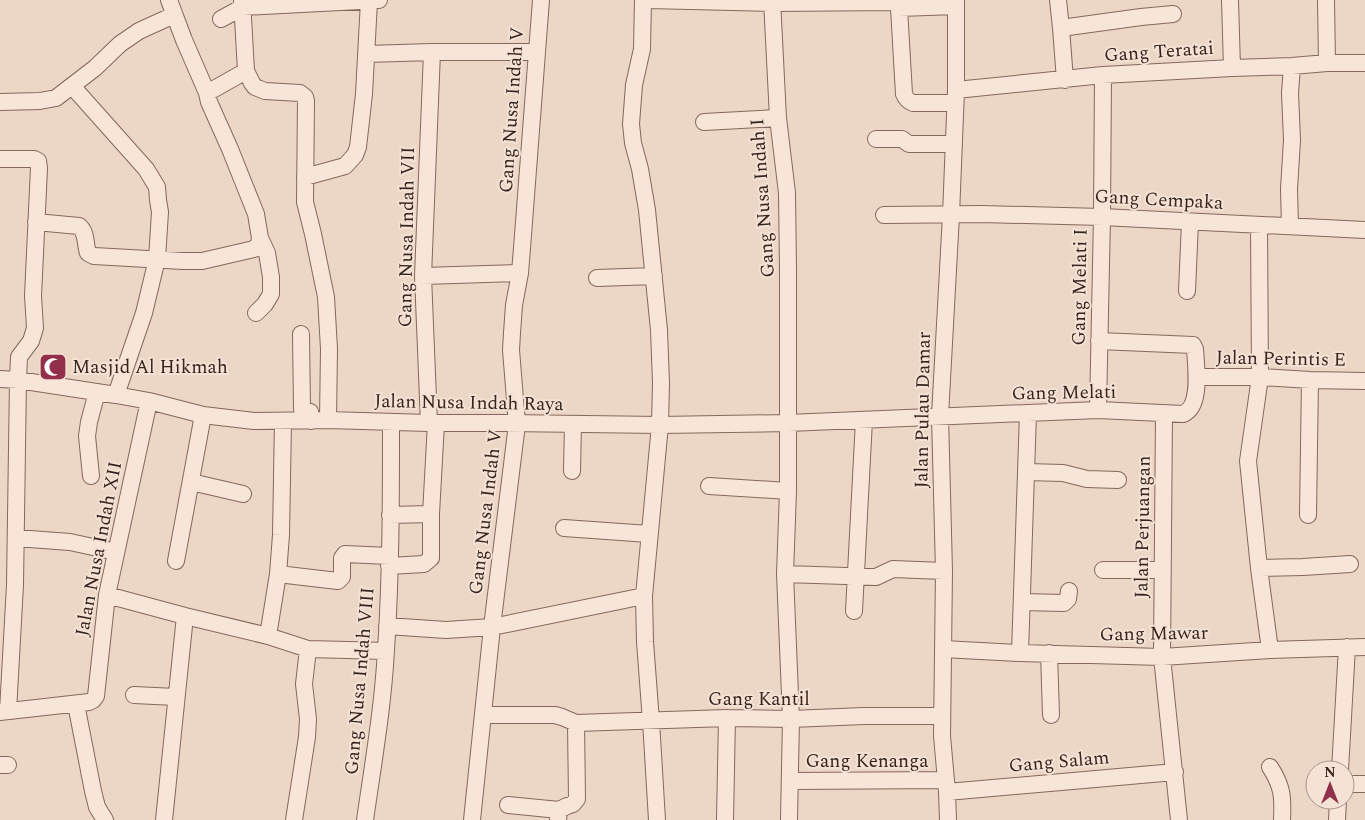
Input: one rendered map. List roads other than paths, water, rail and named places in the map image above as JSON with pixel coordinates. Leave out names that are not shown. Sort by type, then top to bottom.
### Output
[{"type":"street","points":[[221,19],[242,4],[374,0],[366,54],[358,148],[355,155],[345,166],[305,178]]},
{"type":"street","name":"Gang Nusa Indah V","points":[[472,820],[492,627],[517,424],[511,350],[514,304],[520,273],[541,0]]},
{"type":"street","points":[[643,0],[642,50],[634,85],[631,124],[633,143],[640,169],[647,210],[660,339],[660,425],[644,596],[645,642],[657,820]]},
{"type":"street","points":[[648,0],[890,2],[897,4],[899,8],[956,3]]},
{"type":"street","points":[[1058,0],[1065,80]]},
{"type":"street","points":[[1230,0],[1232,68]]},
{"type":"street","points":[[1326,0],[1327,63]]},
{"type":"street","name":"Gang Nusa Indah I","points":[[772,2],[778,118],[787,193],[788,491],[785,574],[791,719],[789,820]]},
{"type":"street","name":"Jalan Pulau Damar","points":[[948,820],[942,736],[944,571],[940,416],[956,96],[956,3]]},
{"type":"street","points":[[242,4],[246,71],[252,83],[255,87],[265,91],[300,93],[306,101],[305,202],[326,297],[329,349],[328,420]]},
{"type":"street","points":[[0,102],[40,101],[56,98],[95,68],[120,44],[171,7],[256,214],[260,238],[267,253],[271,277],[271,294],[256,313]]},
{"type":"street","name":"Gang Teratai","points":[[899,8],[904,94],[908,101],[913,102],[1103,76],[1327,63],[1365,63]]},
{"type":"street","points":[[1061,28],[1173,14]]},
{"type":"street","name":"Gang Nusa Indah VII","points":[[432,52],[423,276],[432,423]]},
{"type":"street","points":[[366,54],[537,52]]},
{"type":"street","points":[[1290,226],[1289,189],[1292,140],[1290,94],[1292,66]]},
{"type":"street","points":[[207,93],[246,71]]},
{"type":"street","name":"Gang Melati I","points":[[1098,410],[1103,76]]},
{"type":"street","points":[[72,86],[146,169],[157,187],[160,212],[157,259],[144,313],[116,395]]},
{"type":"street","points":[[704,122],[778,118]]},
{"type":"street","points":[[876,139],[902,139],[909,144],[954,144]]},
{"type":"street","points":[[0,159],[34,159],[38,161],[33,296],[35,328],[31,341],[19,357],[15,585],[4,712],[83,703],[93,790],[97,807],[105,820]]},
{"type":"street","name":"Gang Cempaka","points":[[884,215],[982,214],[1102,217],[1365,230]]},
{"type":"street","points":[[36,222],[79,226],[84,232],[88,253],[94,256],[202,261],[254,249],[260,238]]},
{"type":"street","points":[[1187,291],[1190,222]]},
{"type":"street","points":[[1259,225],[1260,377],[1248,461],[1270,650]]},
{"type":"street","points":[[423,276],[520,273]]},
{"type":"street","points":[[597,278],[654,276]]},
{"type":"street","points":[[301,334],[302,409],[310,412],[311,421]]},
{"type":"street","points":[[1099,341],[1193,345],[1197,377]]},
{"type":"street","name":"Gang Melati","points":[[940,416],[1098,410],[1183,414],[1191,409],[1197,377]]},
{"type":"street","name":"Jalan Perintis E","points":[[1197,377],[1365,381]]},
{"type":"street","name":"Jalan Nusa Indah Raya","points":[[0,379],[116,395],[149,401],[203,415],[254,421],[328,420],[391,423],[660,425],[788,424],[940,416]]},
{"type":"street","points":[[1308,515],[1310,380]]},
{"type":"street","points":[[90,476],[87,436],[97,392]]},
{"type":"street","name":"Jalan Nusa Indah XII","points":[[83,703],[93,700],[96,696],[107,596],[149,401]]},
{"type":"street","points":[[1020,654],[1028,413]]},
{"type":"street","name":"Jalan Perjuangan","points":[[1164,414],[1162,657],[1179,820]]},
{"type":"street","points":[[176,561],[203,415]]},
{"type":"street","points":[[854,611],[864,420]]},
{"type":"street","points":[[268,636],[278,574],[281,534],[283,421]]},
{"type":"street","name":"Gang Nusa Indah VIII","points":[[366,820],[386,651],[391,423]]},
{"type":"street","points":[[278,574],[338,581],[342,578],[342,558],[346,554],[424,564],[430,558],[432,423]]},
{"type":"street","points":[[572,471],[573,424]]},
{"type":"street","points":[[1026,472],[1063,473],[1087,479],[1118,480]]},
{"type":"street","points":[[191,482],[243,494]]},
{"type":"street","points":[[709,486],[788,491]]},
{"type":"street","points":[[390,515],[430,514]]},
{"type":"street","points":[[564,528],[649,534]]},
{"type":"street","points":[[16,538],[61,541],[116,552]]},
{"type":"street","points":[[1259,568],[1350,564]]},
{"type":"street","points":[[785,574],[876,576],[893,569],[944,571]]},
{"type":"street","points":[[1103,570],[1162,570]]},
{"type":"street","points":[[1022,602],[1064,603],[1068,599],[1070,591]]},
{"type":"street","points":[[107,596],[268,636],[308,649],[386,651]]},
{"type":"street","points":[[387,626],[446,630],[492,627],[644,596]]},
{"type":"street","points":[[164,820],[185,616]]},
{"type":"street","points":[[1341,760],[1347,647]]},
{"type":"street","name":"Gang Mawar","points":[[943,649],[1020,654],[1162,657],[1270,650],[1365,647]]},
{"type":"street","points":[[294,820],[307,737],[308,719],[304,684],[308,649]]},
{"type":"street","points":[[1049,654],[1051,715]]},
{"type":"street","points":[[134,694],[176,697]]},
{"type":"street","points":[[483,715],[555,715],[576,723],[576,799],[573,804],[567,806],[558,815],[508,805]]},
{"type":"street","name":"Gang Kantil","points":[[576,723],[727,718],[791,719],[864,716],[942,716]]},
{"type":"street","points":[[725,820],[727,718]]},
{"type":"street","points":[[1270,768],[1281,788],[1283,799],[1282,820]]},
{"type":"street","name":"Gang Salam","points":[[946,786],[1174,772]]},
{"type":"street","name":"Gang Kenanga","points":[[790,781],[946,786]]},
{"type":"place","name":"Masjid Al Hikmah","points":[[53,367]]}]
